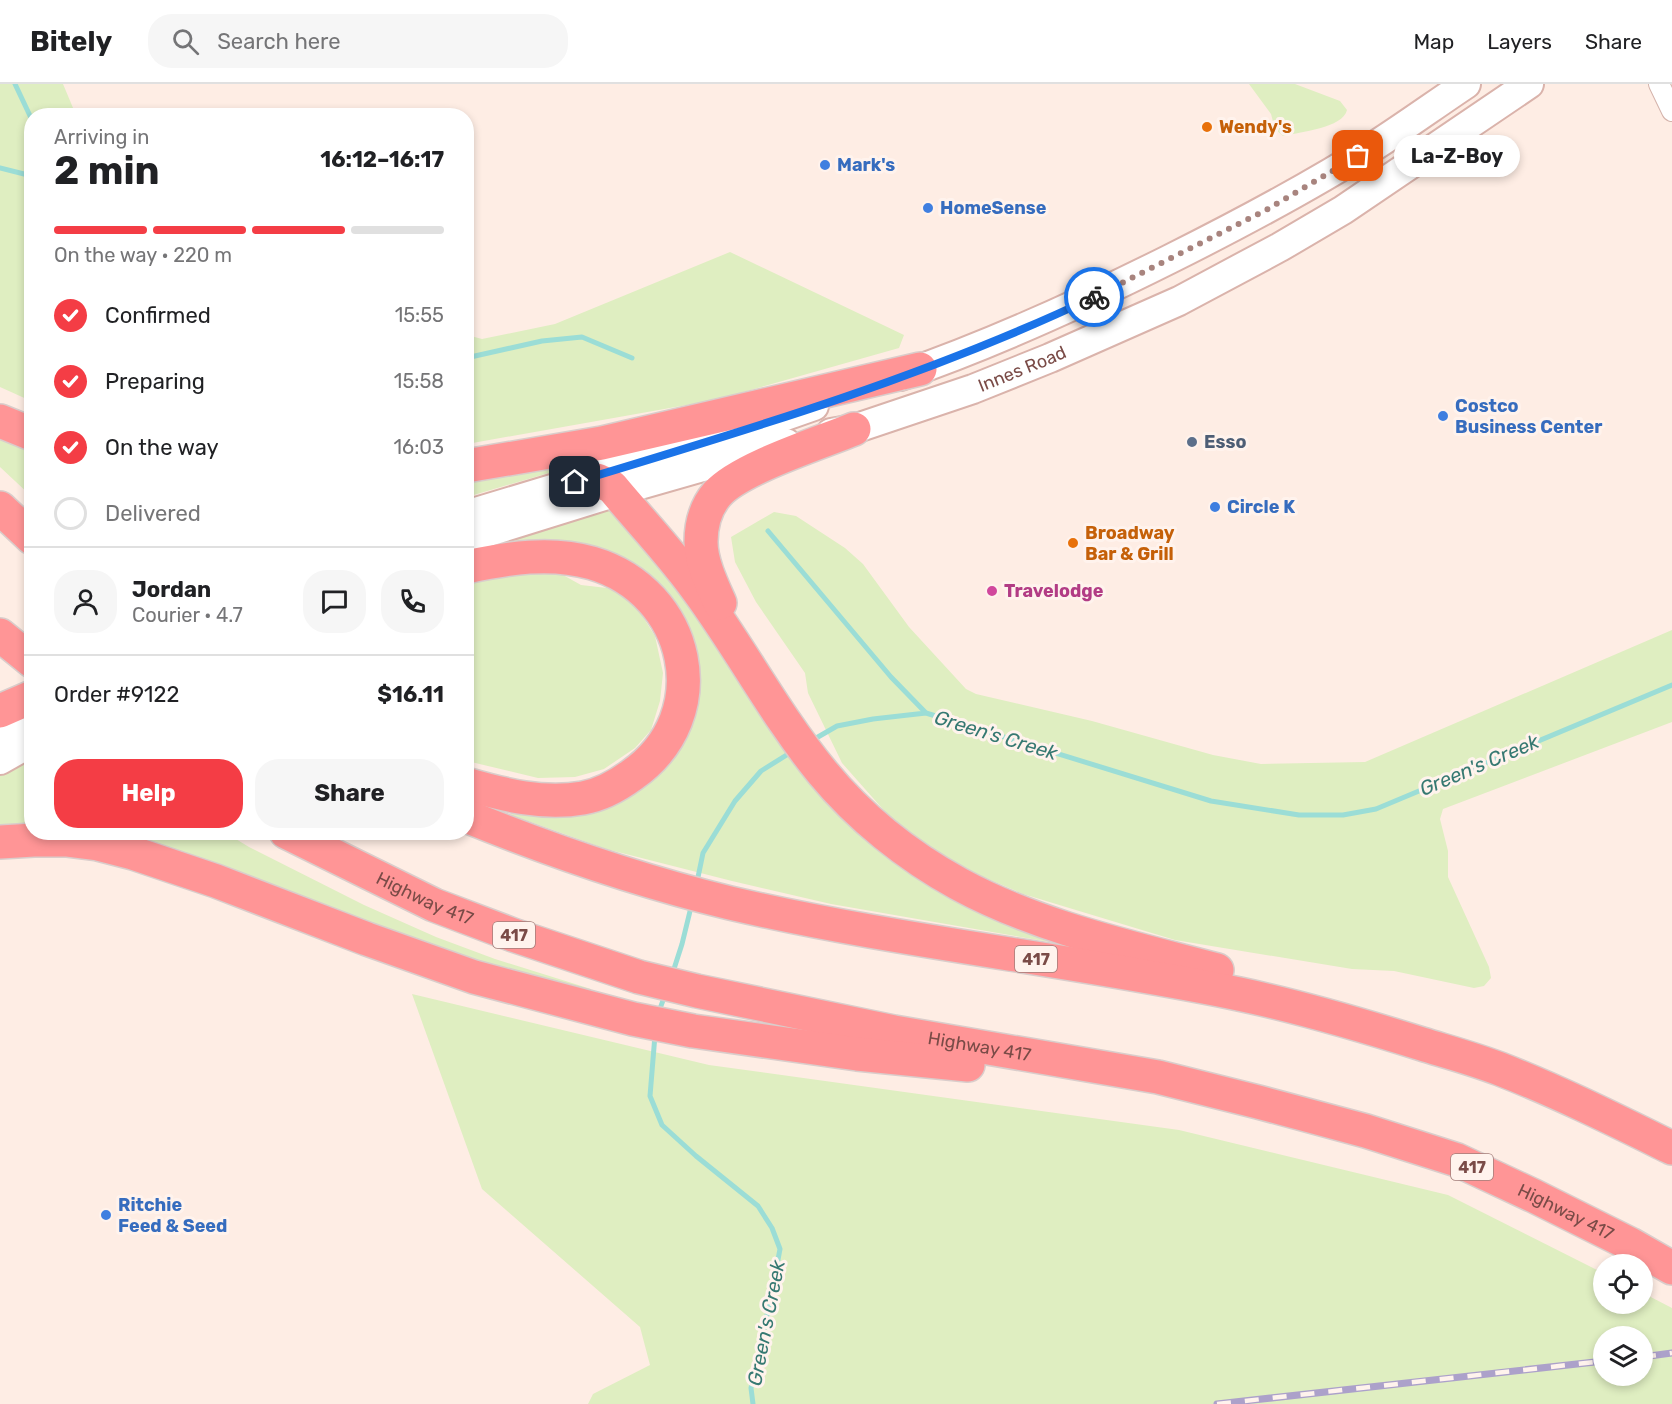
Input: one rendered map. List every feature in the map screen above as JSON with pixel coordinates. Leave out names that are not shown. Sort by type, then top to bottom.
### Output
[{"type":"highway","points":[[474,465],[602,443],[920,369]]},
{"type":"highway","points":[[0,421],[24,431]]},
{"type":"highway","points":[[749,668],[714,590],[702,555],[701,534],[707,512],[718,494],[736,479],[854,429]]},
{"type":"highway","points":[[575,482],[597,480],[612,487],[699,591],[782,717],[824,774],[851,803],[898,844],[957,883],[1002,904],[1108,940],[1368,1012],[1496,1068]]},
{"type":"highway","points":[[0,508],[24,530]]},
{"type":"highway","points":[[474,566],[515,558],[544,556],[583,561],[616,572],[647,594],[670,624],[679,649],[684,684],[680,710],[662,747],[643,767],[610,789],[585,798],[556,800],[519,797],[474,786]]},
{"type":"highway","points":[[0,635],[24,654]]},
{"type":"highway","points":[[0,660],[24,676]]},
{"type":"highway","points":[[13,731],[24,711]]},
{"type":"highway","name":"417","points":[[474,819],[552,849],[730,903],[842,926],[1242,995],[1377,1030],[1496,1068],[1596,1110],[1672,1148]]},
{"type":"highway","points":[[0,842],[59,840],[98,844],[133,853],[216,880],[464,974],[633,1019],[693,1031],[856,1054],[937,1061],[1258,1102]]},
{"type":"highway","points":[[283,840],[393,885]]},
{"type":"highway","name":"Highway 417","points":[[302,840],[434,904],[493,928],[639,977],[894,1032],[1158,1077],[1366,1131],[1457,1160],[1545,1201],[1672,1268]]},
{"type":"main road","name":"Innes Road","points":[[474,513],[737,433],[953,358],[1075,306],[1266,210],[1376,145],[1466,84]]},
{"type":"main road","name":"Innes Road","points":[[474,537],[785,443],[854,429],[973,389],[1050,358],[1179,301],[1280,248],[1342,210],[1529,84]]},
{"type":"main road","points":[[1162,263],[1179,301]]},
{"type":"main road","points":[[0,760],[13,731],[24,721]]},
{"type":"street","points":[[1659,84],[1672,111]]},
{"type":"green space","points":[[0,84],[63,84],[73,108],[24,108],[24,398],[0,387]]},
{"type":"green space","points":[[1249,84],[1295,84],[1340,101],[1347,110],[1338,121],[1329,125],[1283,136],[1275,129],[1271,114]]},
{"type":"green space","points":[[730,252],[904,335],[899,348],[715,400],[474,443],[474,337],[482,339],[555,324]]},
{"type":"green space","points":[[0,428],[24,440],[24,489],[0,467]]},
{"type":"green space","points":[[603,457],[474,495],[474,472]]},
{"type":"green space","points":[[611,506],[669,573],[768,728],[801,772],[1101,951],[831,904],[606,849],[511,815],[514,805],[542,810],[684,729],[666,597],[493,548],[579,514]]},
{"type":"green space","points":[[774,512],[796,516],[845,548],[863,564],[909,627],[966,689],[976,694],[1092,721],[1213,755],[1261,764],[1365,762],[1672,630],[1672,722],[1443,809],[1440,819],[1448,851],[1448,877],[1489,967],[1491,978],[1484,986],[1474,988],[1394,971],[1352,969],[1175,940],[1023,894],[981,876],[921,844],[888,815],[842,763],[808,693],[805,673],[756,602],[735,562],[731,537]]},
{"type":"green space","points":[[554,570],[581,585],[607,588],[628,597],[655,636],[663,673],[660,701],[651,730],[635,748],[604,769],[575,777],[538,778],[474,763],[474,578]]},
{"type":"green space","points":[[24,763],[24,830],[0,831],[0,776]]},
{"type":"green space","points":[[118,840],[238,840],[364,905],[436,937],[495,959],[591,989],[589,998]]},
{"type":"green space","points":[[412,994],[709,1065],[1179,1130],[1448,1195],[1593,1268],[1593,1314],[1653,1314],[1653,1298],[1672,1308],[1672,1404],[588,1404],[593,1394],[650,1365],[640,1327],[482,1189]]},
{"type":"waterway","points":[[15,84],[26,108]]},
{"type":"waterway","points":[[0,168],[24,174]]},
{"type":"waterway","points":[[474,356],[542,341],[582,337],[632,358]]},
{"type":"waterway","points":[[768,531],[891,677],[926,713]]},
{"type":"waterway","name":"Green's Creek","points":[[811,741],[837,726],[926,713],[1211,801],[1299,815],[1343,815],[1376,809],[1672,685]]},
{"type":"waterway","name":"Green's Creek","points":[[697,882],[703,853],[735,801],[761,771],[793,751]]},
{"type":"waterway","name":"Green's Creek","points":[[672,975],[692,903]]},
{"type":"waterway","name":"Green's Creek","points":[[658,1014],[665,995]]},
{"type":"waterway","name":"Green's Creek","points":[[655,1035],[650,1096],[662,1125],[758,1206],[772,1228],[780,1249],[751,1388],[753,1404]]},
{"type":"railway","points":[[1653,1356],[1672,1353]]},
{"type":"railway","points":[[1217,1404],[1593,1362]]},
{"type":"way so far","points":[[1094,297],[1266,210],[1358,156]]},
{"type":"place","name":"Wendy's","points":[[1207,127]]},
{"type":"place","name":"La-Z-Boy","points":[[1358,156]]},
{"type":"place","name":"Mark's","points":[[825,165]]},
{"type":"place","name":"HomeSense","points":[[928,208]]},
{"type":"place","name":"Costco Business Center","points":[[1443,416]]},
{"type":"place","name":"Esso","points":[[1192,442]]},
{"type":"place","name":"Circle K","points":[[1215,507]]},
{"type":"place","name":"Broadway Bar & Grill","points":[[1073,543]]},
{"type":"place","name":"Travelodge","points":[[992,591]]},
{"type":"place","name":"Ritchie Feed & Seed","points":[[106,1215]]},
{"type":"route","points":[[575,482],[737,433],[953,358],[1094,297]]}]
